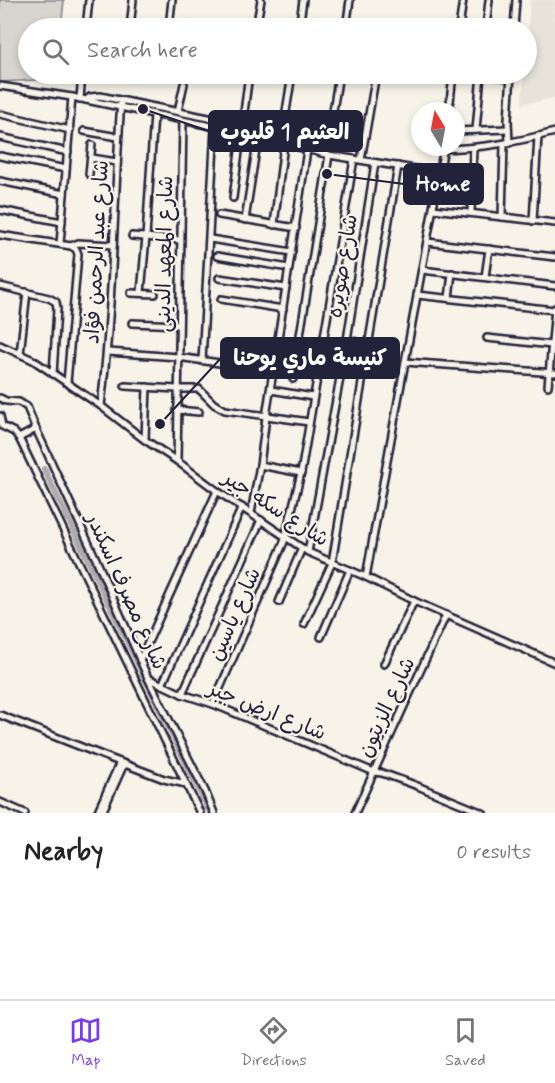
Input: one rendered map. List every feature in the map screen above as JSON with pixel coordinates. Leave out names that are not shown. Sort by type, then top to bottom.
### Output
[{"type":"street","points":[[88,18],[89,0]]},
{"type":"street","points":[[131,18],[133,0]]},
{"type":"street","points":[[170,18],[172,0]]},
{"type":"street","points":[[258,18],[261,0]]},
{"type":"street","points":[[300,18],[303,0]]},
{"type":"street","points":[[347,18],[350,0]]},
{"type":"street","points":[[460,18],[463,0]]},
{"type":"street","points":[[487,18],[489,0]]},
{"type":"street","points":[[515,18],[516,0]]},
{"type":"street","points":[[82,84],[83,99]]},
{"type":"street","points":[[178,111],[184,84]]},
{"type":"street","points":[[233,198],[246,84]]},
{"type":"street","points":[[274,225],[290,84]]},
{"type":"street","points":[[293,379],[338,84]]},
{"type":"street","points":[[361,160],[374,84]]},
{"type":"street","points":[[449,102],[452,84]]},
{"type":"street","points":[[476,130],[480,84]]},
{"type":"street","points":[[502,217],[511,84]]},
{"type":"street","points":[[0,86],[83,99],[240,132],[327,155],[439,173]]},
{"type":"street","points":[[83,99],[100,96],[283,133]]},
{"type":"street","points":[[60,244],[72,97]]},
{"type":"street","name":"شارع عبد الرحمن فؤاد","points":[[101,406],[108,351],[121,100]]},
{"type":"street","points":[[0,114],[70,130]]},
{"type":"street","points":[[141,293],[154,114]]},
{"type":"street","name":"شارع المعهد الدينى","points":[[177,460],[183,120]]},
{"type":"street","points":[[202,361],[216,127]]},
{"type":"street","points":[[465,130],[508,129]]},
{"type":"street","points":[[84,131],[118,137]]},
{"type":"street","points":[[465,148],[507,143],[555,132]]},
{"type":"street","points":[[533,221],[538,136]]},
{"type":"street","points":[[0,137],[68,152]]},
{"type":"street","points":[[245,220],[258,137]]},
{"type":"street","points":[[89,174],[92,145]]},
{"type":"street","points":[[471,213],[473,148]]},
{"type":"street","points":[[251,513],[307,150]]},
{"type":"street","points":[[0,156],[66,169]]},
{"type":"street","points":[[366,578],[442,156]]},
{"type":"street","points":[[91,158],[117,162]]},
{"type":"street","name":"شارع ياسين","points":[[213,704],[284,543],[301,473],[354,159]]},
{"type":"street","name":"شارع صويره","points":[[308,552],[347,340],[375,163]]},
{"type":"street","points":[[304,624],[332,563],[398,166]]},
{"type":"street","points":[[0,181],[64,194]]},
{"type":"street","points":[[433,209],[555,223]]},
{"type":"street","points":[[0,210],[62,222]]},
{"type":"street","points":[[219,215],[296,228]]},
{"type":"street","points":[[0,235],[71,246],[76,249],[78,254],[67,383]]},
{"type":"street","points":[[132,236],[180,240]]},
{"type":"street","points":[[210,239],[292,252]]},
{"type":"street","points":[[427,242],[555,257]]},
{"type":"street","points":[[71,246],[77,243],[113,245]]},
{"type":"street","points":[[485,277],[489,249]]},
{"type":"street","points":[[217,256],[289,268]]},
{"type":"street","points":[[422,270],[555,286]]},
{"type":"street","points":[[449,298],[452,273]]},
{"type":"street","points":[[219,278],[286,288]]},
{"type":"street","points":[[0,286],[49,298],[56,302],[53,374]]},
{"type":"street","points":[[20,354],[27,292]]},
{"type":"street","points":[[131,293],[155,294]]},
{"type":"street","points":[[417,295],[555,309],[552,373],[548,386]]},
{"type":"street","points":[[221,299],[283,309]]},
{"type":"street","points":[[132,323],[178,325]]},
{"type":"street","points":[[487,338],[552,345]]},
{"type":"street","points":[[347,340],[369,345]]},
{"type":"street","name":"شارع سكه جير","points":[[0,345],[33,360],[101,406],[144,440],[177,460],[217,491],[308,552],[555,663]]},
{"type":"street","points":[[108,351],[178,357],[274,371]]},
{"type":"street","points":[[405,362],[552,373]]},
{"type":"street","points":[[124,386],[199,389],[218,408],[309,422]]},
{"type":"street","points":[[144,440],[147,387]]},
{"type":"street","points":[[271,390],[313,397]]},
{"type":"street","name":"شارع مصرف اسكندر","points":[[0,398],[19,402],[27,407],[148,678],[214,813]]},
{"type":"street","points":[[177,410],[199,412]]},
{"type":"street","name":"شارع مصرف اسكندر","points":[[0,416],[2,426],[14,432],[19,438],[200,813]]},
{"type":"street","points":[[19,438],[36,429]]},
{"type":"street","points":[[260,465],[301,473]]},
{"type":"street","points":[[140,660],[217,491]]},
{"type":"street","points":[[162,685],[242,507]]},
{"type":"street","points":[[182,694],[261,520]]},
{"type":"street","points":[[279,602],[302,548]]},
{"type":"street","points":[[321,637],[350,570]]},
{"type":"street","points":[[384,664],[414,601]]},
{"type":"street","name":"شارع الزيتون","points":[[355,813],[446,615]]},
{"type":"street","name":"شارع ارض جبر","points":[[148,678],[374,772],[414,784],[483,813]]},
{"type":"street","points":[[0,715],[122,763],[186,784]]},
{"type":"street","points":[[100,813],[122,763]]},
{"type":"street","points":[[0,802],[25,813]]},
{"type":"shaded area","points":[[0,0],[64,0],[62,18],[18,18],[18,81],[0,82]]},
{"type":"shaded area","points":[[530,0],[555,0],[555,98],[522,104],[523,84],[537,84],[537,18],[529,18]]},
{"type":"waterway","points":[[44,469],[210,813]]},
{"type":"place","name":"العثيم 1 قليوب","points":[[143,109]]},
{"type":"place","name":"Home","points":[[327,174]]},
{"type":"place","name":"كنيسة ماري يوحنا","points":[[160,424]]}]
